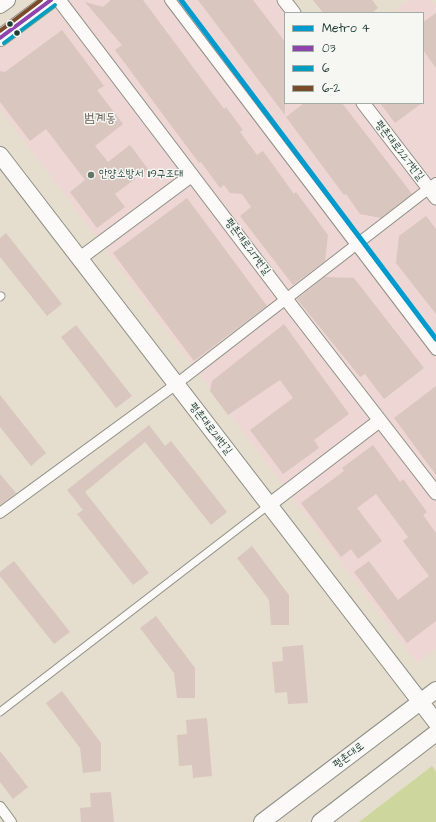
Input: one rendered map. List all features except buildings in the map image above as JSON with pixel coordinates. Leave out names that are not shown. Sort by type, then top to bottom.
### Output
[{"type":"street","points":[[0,5],[7,0]]},
{"type":"street","points":[[0,38],[51,0]]},
{"type":"street","name":"평촌대로217번길","points":[[59,0],[286,300],[436,493]]},
{"type":"street","points":[[170,0],[357,244],[436,350]]},
{"type":"street","points":[[284,0],[293,12]]},
{"type":"street","name":"평촌대로227번길","points":[[364,104],[434,190]]},
{"type":"street","name":"평촌대로211번길","points":[[0,155],[175,385],[436,722]]},
{"type":"street","points":[[79,259],[192,175]]},
{"type":"street","points":[[0,513],[175,385],[357,244],[434,190]]},
{"type":"street","points":[[269,505],[379,421]]},
{"type":"street","name":"평촌대로","points":[[262,822],[436,690]]},
{"type":"street","points":[[320,822],[436,733]]},
{"type":"street","points":[[0,807],[11,822]]},
{"type":"lane","points":[[0,712],[269,505]]},
{"type":"shaded area","points":[[70,0],[275,0],[284,12],[284,104],[424,104],[424,12],[392,12],[408,0],[431,0],[436,6],[436,649],[417,663],[0,109],[0,49]]},
{"type":"green space","points":[[432,766],[436,772],[436,822],[359,822]]},
{"type":"metro line","name":"4","points":[[181,0],[436,339]]},
{"type":"transit line","name":"6-2","points":[[0,31],[41,0]]},
{"type":"transit line","name":"03","points":[[0,38],[51,0]]},
{"type":"transit line","name":"6","points":[[4,43],[55,5]]},
{"type":"place","name":"안양소방서 119구조대","points":[[91,175]]},
{"type":"district","name":"범계동","points":[[100,119]]}]
